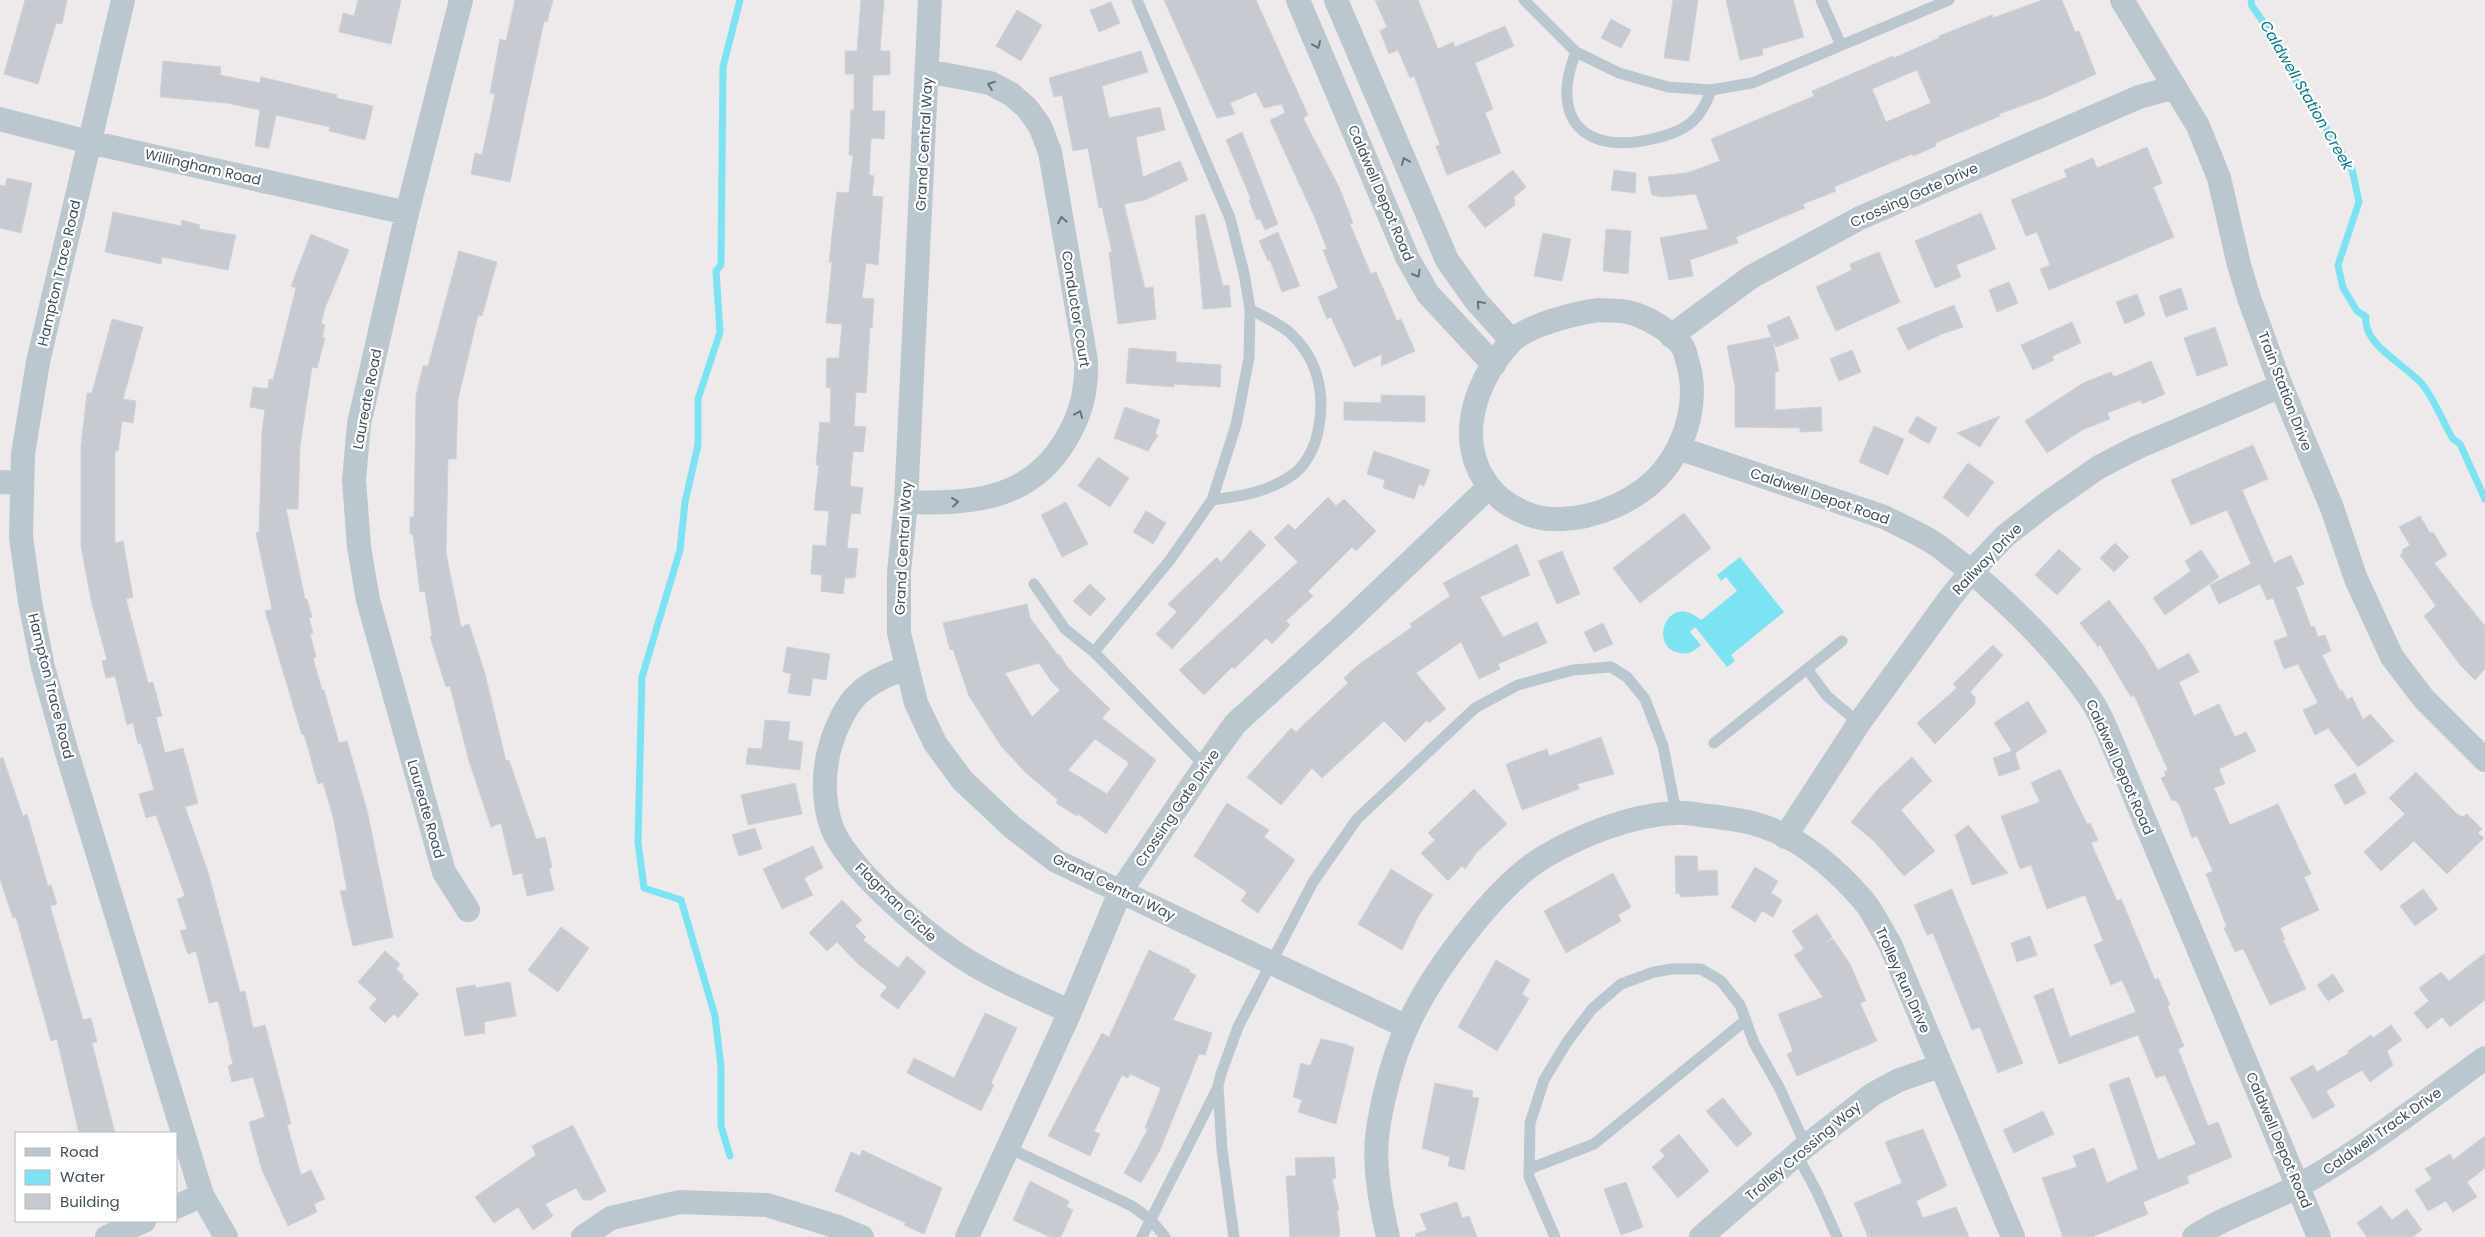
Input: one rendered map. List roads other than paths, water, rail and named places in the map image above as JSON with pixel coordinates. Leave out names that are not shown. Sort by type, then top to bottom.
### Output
[{"type":"street","name":"Hampton Trace Road","points":[[123,0],[38,362],[28,418],[10,482],[43,667],[67,753],[202,1195],[226,1237]]},
{"type":"street","name":"Laureate Road","points":[[461,0],[407,213],[359,424],[354,480],[359,547],[368,600],[444,872],[468,910]]},
{"type":"street","name":"Grand Central Way","points":[[930,0],[906,502],[900,572],[899,633],[916,703],[935,743],[962,780],[1012,826],[1056,861],[1407,1027]]},
{"type":"street","name":"Caldwell Depot Road","points":[[1298,0],[1408,257],[1428,294],[1494,365]]},
{"type":"street","points":[[1336,0],[1447,260],[1476,301],[1512,341]]},
{"type":"street","name":"Train Station Drive","points":[[2122,0],[2198,126],[2219,178],[2239,265],[2281,386],[2332,508],[2356,580],[2392,657],[2424,699],[2485,760]]},
{"type":"street","name":"Conductor Court","points":[[906,502],[943,503],[973,500],[1001,494],[1035,478],[1056,456],[1070,433],[1081,412],[1086,384],[1086,361],[1059,200],[1050,152],[1040,126],[1027,108],[1011,94],[990,83],[927,71]]},
{"type":"street","name":"Crossing Gate Drive","points":[[1671,336],[1751,277],[1860,218],[2139,98],[2175,87]]},
{"type":"street","name":"Willingham Road","points":[[0,119],[89,142],[407,213]]},
{"type":"street","points":[[1599,310],[1631,312],[1658,325],[1671,336],[1683,347],[1691,372],[1692,390],[1688,422],[1678,448],[1664,471],[1642,490],[1622,503],[1600,512],[1553,519],[1529,514],[1510,506],[1488,488],[1478,470],[1472,449],[1471,424],[1483,382],[1512,341],[1542,325],[1573,314],[1599,310]]},
{"type":"street","name":"Railway Drive","points":[[1785,837],[1860,723],[1970,573],[2012,531],[2046,504],[2100,468],[2138,447],[2281,386]]},
{"type":"street","name":"Caldwell Depot Road","points":[[1678,448],[1884,517],[1941,548],[2014,611],[2056,654],[2091,699],[2116,752],[2319,1237]]},
{"type":"street","name":"Crossing Gate Drive","points":[[967,1237],[1070,1012],[1120,892],[1205,766],[1235,724],[1345,624],[1488,488]]},
{"type":"street","name":"Flagman Circle","points":[[907,668],[880,677],[869,684],[854,698],[842,716],[827,757],[825,787],[829,815],[838,839],[858,866],[940,944],[980,968],[1070,1012]]},
{"type":"street","name":"Trolley Run Drive","points":[[1388,1237],[1380,1204],[1377,1138],[1391,1075],[1407,1027],[1432,984],[1465,935],[1503,890],[1542,858],[1582,838],[1632,820],[1676,812],[1762,826],[1798,843],[1834,870],[1865,902],[1890,944],[2013,1237]]},
{"type":"street","name":"Caldwell Track Drive","points":[[2194,1237],[2246,1209],[2298,1186],[2353,1154],[2485,1058]]},
{"type":"street","name":"Trolley Crossing Way","points":[[1701,1237],[1801,1150],[1873,1094],[1899,1080],[1940,1066]]},
{"type":"street","points":[[178,1205],[202,1195]]},
{"type":"street","points":[[583,1237],[611,1218],[680,1202],[767,1205],[838,1226],[862,1237]]},
{"type":"street","points":[[106,1237],[142,1222]]},
{"type":"lane","points":[[1094,652],[1170,560],[1212,500],[1236,425],[1249,358],[1250,309],[1244,273],[1230,218],[1137,0]]},
{"type":"lane","points":[[1524,0],[1576,52],[1619,73],[1668,87],[1711,90],[1752,83],[1949,0]]},
{"type":"lane","points":[[1821,0],[1841,45]]},
{"type":"lane","points":[[1576,52],[1568,73],[1565,95],[1568,111],[1580,128],[1603,142],[1639,142],[1665,136],[1693,121],[1707,104],[1711,90]]},
{"type":"lane","points":[[1212,500],[1260,493],[1295,472],[1315,447],[1321,414],[1321,386],[1310,356],[1289,332],[1250,309]]},
{"type":"lane","points":[[1034,584],[1065,629],[1094,652],[1205,766]]},
{"type":"lane","points":[[1714,744],[1842,641]]},
{"type":"lane","points":[[1142,1237],[1218,1086],[1238,1027],[1313,882],[1357,819],[1476,708],[1518,685],[1573,670],[1611,667],[1627,677],[1645,699],[1663,746],[1676,812]]},
{"type":"lane","points":[[1807,669],[1828,696],[1860,723]]},
{"type":"lane","points":[[1555,1237],[1529,1177],[1530,1123],[1544,1080],[1567,1042],[1592,1009],[1622,984],[1672,969],[1701,969],[1721,980],[1740,1005],[1754,1043],[1779,1087],[1801,1150],[1838,1237]]},
{"type":"lane","points":[[1529,1170],[1594,1144],[1746,1020]]},
{"type":"lane","points":[[1218,1086],[1222,1150],[1234,1237]]},
{"type":"lane","points":[[1008,1148],[1132,1206],[1151,1220],[1165,1237]]},
{"type":"water","points":[[1740,557],[1784,612],[1731,655],[1735,661],[1727,667],[1695,627],[1690,632],[1701,645],[1689,653],[1680,653],[1670,649],[1665,642],[1663,632],[1665,623],[1671,616],[1679,612],[1689,613],[1701,620],[1737,591],[1726,577],[1721,581],[1717,575]]},
{"type":"waterway","points":[[730,1156],[721,1126],[721,1067],[715,1016],[681,900],[644,888],[638,842],[642,677],[680,550],[685,502],[698,445],[698,399],[720,332],[716,271],[721,265],[723,67],[740,0]]},
{"type":"waterway","name":"Caldwell Station Creek","points":[[2251,0],[2252,6],[2283,50],[2291,73],[2352,169],[2359,202],[2338,265],[2343,288],[2357,311],[2366,317],[2371,337],[2378,346],[2423,385],[2453,439],[2460,444],[2485,499]]}]
